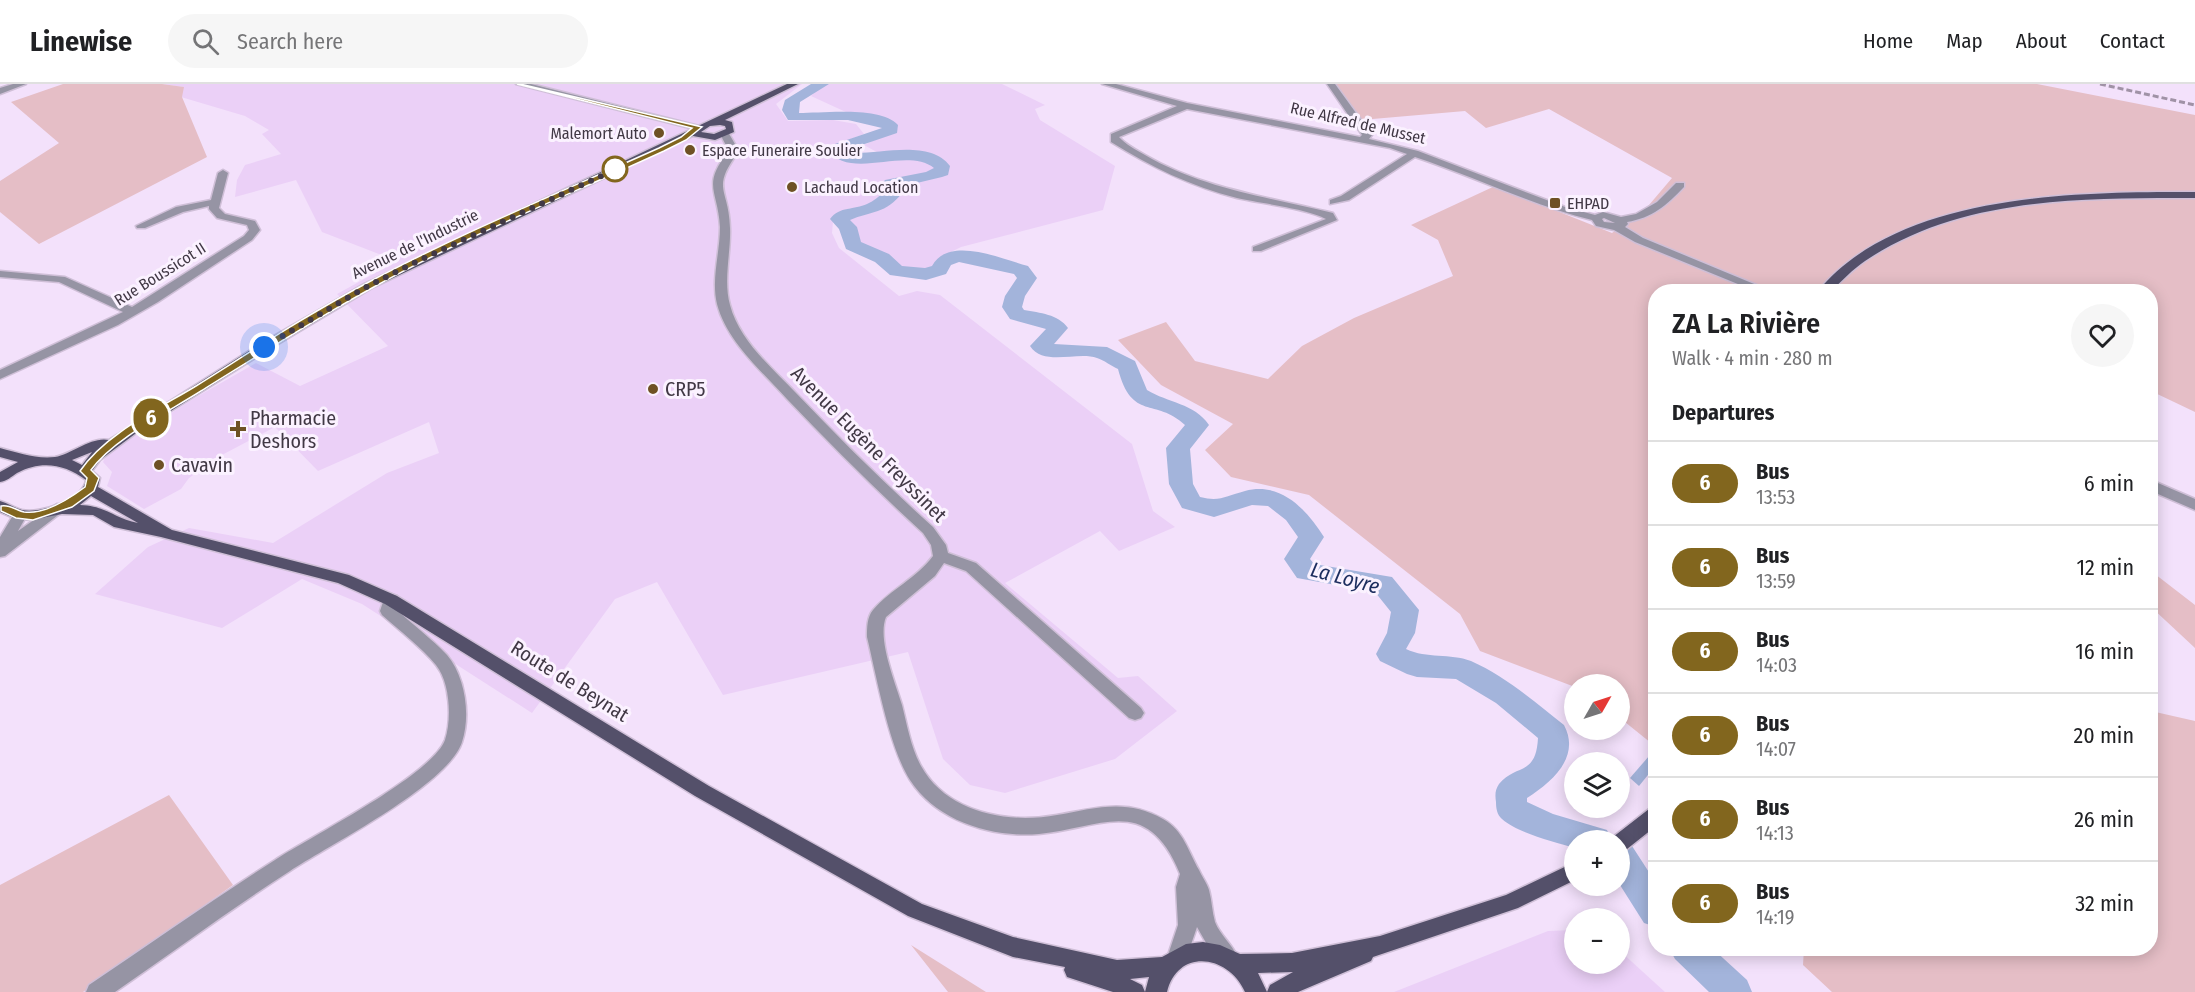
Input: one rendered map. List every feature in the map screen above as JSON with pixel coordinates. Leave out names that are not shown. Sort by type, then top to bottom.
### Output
[{"type":"main road","points":[[661,149],[697,129],[747,108],[794,84]]},
{"type":"main road","points":[[661,149],[709,137],[727,129],[747,108]]},
{"type":"main road","points":[[714,122],[727,129]]},
{"type":"main road","points":[[697,129],[699,135],[709,137]]},
{"type":"main road","name":"Avenue de l'Industrie","points":[[85,471],[95,457],[134,428],[264,347],[368,286],[447,247],[661,149]]},
{"type":"main road","points":[[1831,284],[1853,263],[1882,245],[1939,221],[1971,212],[2073,197],[2129,194],[2195,195]]},
{"type":"main road","name":"Avenue de l'Industrie","points":[[60,460],[87,451],[134,428]]},
{"type":"main road","points":[[0,452],[32,462]]},
{"type":"main road","points":[[0,506],[20,515],[33,516],[57,509],[82,496],[90,489],[93,478],[85,471],[60,460],[48,459],[32,462],[1,474]]},
{"type":"main road","name":"Route de Beynat","points":[[90,489],[167,534],[343,579],[391,600],[702,791],[915,910],[1013,946],[1117,970],[1172,962],[1200,951],[1233,960],[1292,963],[1380,946]]},
{"type":"main road","points":[[57,509],[96,510],[119,524],[167,534]]},
{"type":"main road","points":[[1630,835],[1648,821]]},
{"type":"main road","points":[[1278,992],[1297,981],[1343,964],[1380,946],[1511,902],[1564,877]]},
{"type":"main road","name":"Route de Beynat","points":[[1013,946],[1038,961],[1103,978],[1134,992]]},
{"type":"main road","points":[[1233,960],[1248,974],[1256,992]]},
{"type":"main road","points":[[1156,992],[1160,976],[1172,962]]},
{"type":"street","points":[[0,91],[22,84]]},
{"type":"street","points":[[520,84],[697,129]]},
{"type":"street","name":"Rue Alfred de Musset","points":[[1106,84],[1139,88],[1186,106],[1363,139],[1415,153],[1561,209],[1596,218],[1597,222],[1604,226],[1619,224]]},
{"type":"street","points":[[1331,84],[1367,135],[1363,139]]},
{"type":"street","points":[[1186,106],[1114,136],[1114,140],[1157,166],[1187,180],[1229,192],[1329,214],[1332,220],[1257,249]]},
{"type":"street","name":"Avenue Eugène Freyssinet","points":[[727,129],[734,151],[716,176],[724,216],[722,287],[726,311],[742,342],[836,444],[928,530],[938,544],[941,556]]},
{"type":"street","points":[[1334,202],[1346,198],[1415,153]]},
{"type":"street","points":[[141,226],[180,209],[215,202],[223,173]]},
{"type":"street","points":[[1619,224],[1656,210],[1680,184]]},
{"type":"street","name":"Rue Boussicot II","points":[[0,375],[132,312],[248,238],[255,230],[251,223],[221,216],[214,209],[215,202]]},
{"type":"street","points":[[1619,224],[1639,240],[1748,284]]},
{"type":"street","points":[[0,274],[47,276],[61,279],[132,312]]},
{"type":"street","points":[[2158,488],[2195,505]]},
{"type":"street","points":[[0,550],[57,509]]},
{"type":"street","points":[[0,550],[20,515]]},
{"type":"street","points":[[1135,713],[971,567],[941,556],[930,572],[879,614],[875,624],[875,637],[907,756],[920,781],[958,811],[982,822],[1037,826],[1110,812],[1140,817],[1157,826],[1172,838],[1185,856],[1190,874],[1199,889],[1206,923],[1212,937],[1233,960]]},
{"type":"street","points":[[97,992],[283,865],[393,798],[441,761],[453,742],[457,722],[456,700],[451,677],[442,661],[388,611],[391,600]]},
{"type":"street","points":[[1172,962],[1188,925],[1186,887],[1190,874]]},
{"type":"shaded area","points":[[63,84],[162,84],[184,87],[182,97],[207,157],[39,244],[0,212],[0,181],[59,143],[11,102]]},
{"type":"shaded area","points":[[162,84],[802,84],[776,104],[788,121],[833,120],[856,124],[864,134],[832,146],[837,154],[854,159],[922,158],[931,161],[936,166],[935,171],[927,175],[884,183],[886,192],[877,201],[866,208],[850,208],[841,212],[833,221],[832,233],[839,248],[899,296],[917,291],[940,295],[1132,444],[1153,511],[1175,527],[1119,551],[1100,531],[1005,583],[1118,678],[1138,676],[1177,711],[1115,759],[1005,793],[970,785],[943,759],[908,652],[723,695],[657,582],[615,599],[532,713],[362,604],[302,579],[222,628],[95,594],[148,547],[189,528],[273,543],[387,473],[439,453],[429,422],[318,471],[275,427],[220,456],[189,478],[181,489],[144,509],[107,486],[112,472],[103,462],[107,454],[193,399],[256,363],[300,386],[388,346],[337,294],[397,261],[322,232],[296,180],[235,197],[237,180],[245,165],[281,154],[262,134],[269,130],[245,116],[181,97],[183,87]]},
{"type":"shaded area","points":[[822,84],[1002,84],[1045,105],[1035,109],[1040,120],[1115,166],[1103,210],[961,247],[939,258],[934,266],[925,271],[902,268],[887,256],[860,244],[853,225],[844,218],[854,214],[874,212],[900,194],[898,185],[936,178],[945,171],[944,165],[939,159],[925,155],[884,156],[864,145],[898,128],[892,123],[848,113],[811,96]]},
{"type":"shaded area","points":[[1335,84],[2037,84],[2195,115],[2195,412],[2158,394],[2158,284],[1648,284],[1648,741],[1630,726],[1630,674],[1564,674],[1564,683],[1480,651],[1460,614],[1309,495],[1231,477],[1205,450],[1233,424],[1161,385],[1118,340],[1166,322],[1195,361],[1268,379],[1302,346],[1354,318],[1453,276],[1438,240],[1411,225],[1495,186],[1612,233],[1649,205],[1672,178],[1549,109],[1486,128],[1465,111],[1361,120]]},
{"type":"shaded area","points":[[2158,576],[2195,605],[2195,648],[2158,614]]},
{"type":"shaded area","points":[[2158,713],[2195,721],[2195,992],[1832,992],[1803,965],[1804,956],[2158,956]]},
{"type":"shaded area","points":[[169,795],[233,885],[83,992],[0,992],[0,885]]},
{"type":"shaded area","points":[[1564,930],[1564,974],[1630,974],[1630,960],[1665,992],[1394,992],[1548,931]]},
{"type":"shaded area","points":[[911,945],[986,992],[948,992]]},
{"type":"water","points":[[1648,757],[1648,775],[1639,786],[1630,778]]},
{"type":"waterway","name":"La Loyre","points":[[822,84],[793,100],[790,110],[794,117],[848,115],[890,125],[891,130],[835,149],[838,153],[856,158],[925,157],[942,166],[942,171],[936,174],[891,184],[893,193],[878,205],[868,210],[849,213],[839,219],[848,227],[853,245],[882,258],[897,271],[926,274],[939,270],[944,261],[957,256],[1021,270],[1027,278],[1015,296],[1012,307],[1017,315],[1048,321],[1058,328],[1040,346],[1055,351],[1100,351],[1127,366],[1134,389],[1139,395],[1183,412],[1198,425],[1178,448],[1181,484],[1191,502],[1214,509],[1251,497],[1274,499],[1295,514],[1311,537],[1297,559],[1306,572],[1383,584],[1405,610],[1401,633],[1390,654],[1417,666],[1461,669],[1506,695],[1553,733],[1552,758],[1538,775],[1511,792],[1512,809],[1545,826],[1564,831]]},
{"type":"waterway","name":"La Loyre","points":[[1630,872],[1648,900]]},
{"type":"waterway","name":"La Loyre","points":[[1696,956],[1734,992]]},
{"type":"railway","points":[[2100,84],[2195,105]]},
{"type":"bus line","name":"6","points":[[5,508],[20,515],[33,516],[68,505],[90,489],[93,478],[85,471],[95,457],[134,428],[264,347],[368,286],[684,138],[698,127],[520,84]]},
{"type":"place","name":"Malemort Auto","points":[[659,133]]},
{"type":"place","name":"Espace Funeraire Soulier","points":[[690,150]]},
{"type":"place","name":"Lachaud Location","points":[[792,187]]},
{"type":"place","name":"EHPAD","points":[[1555,203]]},
{"type":"place","name":"CRP5","points":[[653,389]]},
{"type":"place","name":"Pharmacie Deshors","points":[[238,429]]},
{"type":"place","name":"Cavavin","points":[[159,465]]},
{"type":"route","points":[[264,347],[368,286],[625,165],[615,169]]}]
